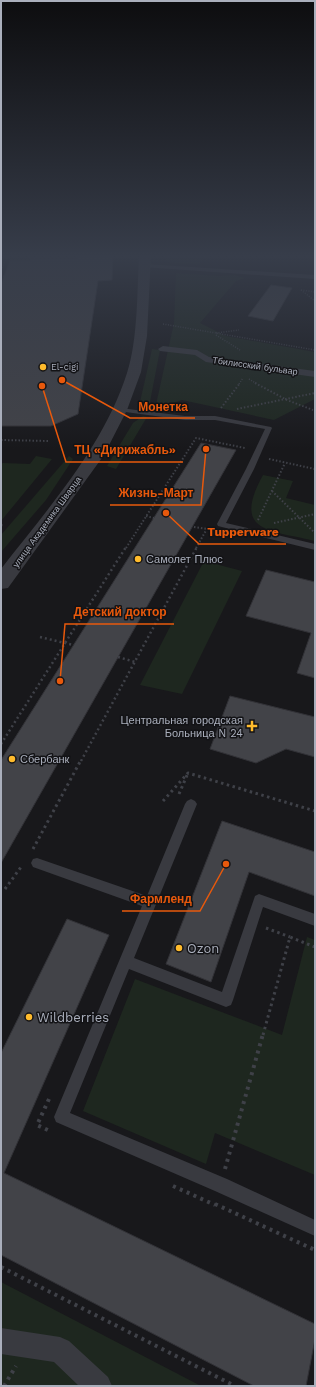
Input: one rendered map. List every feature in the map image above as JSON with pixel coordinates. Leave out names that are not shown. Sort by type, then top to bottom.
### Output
[{"type":"street","name":"улица Академика Шварца","points":[[4,575],[96,455],[120,410],[134,372],[141,320]]},
{"type":"street","name":"Тбилисский бульвар","points":[[163,349],[197,353],[205,352],[315,368]]},
{"type":"street","name":"Тбилисский бульвар","points":[[197,353],[206,359],[315,374]]},
{"type":"street","points":[[1,1340],[60,1350],[99,1386]]},
{"type":"lane","points":[[120,410],[185,418],[215,418],[269,428],[256,457],[221,524],[315,547]]},
{"type":"lane","points":[[191,804],[61,1117],[221,1185],[315,1228]]},
{"type":"lane","points":[[34,858],[150,903]]},
{"type":"lane","points":[[126,962],[226,1000],[259,900],[315,920]]},
{"type":"path","points":[[163,324],[315,350]]},
{"type":"path","points":[[214,333],[239,330]]},
{"type":"path","points":[[234,410],[315,393]]},
{"type":"path","points":[[287,400],[313,410]]},
{"type":"path","points":[[1,744],[196,438],[248,448],[244,455]]},
{"type":"path","points":[[1,440],[49,441]]},
{"type":"path","points":[[256,457],[315,469]]},
{"type":"path","points":[[257,522],[285,463]]},
{"type":"path","points":[[272,490],[315,533]]},
{"type":"path","points":[[269,524],[315,514]]},
{"type":"path","points":[[146,516],[154,518]]},
{"type":"path","points":[[34,858],[135,662],[210,523]]},
{"type":"path","points":[[40,636],[73,645]]},
{"type":"path","points":[[118,657],[135,662]]},
{"type":"path","points":[[163,801],[188,772],[315,811]]},
{"type":"path","points":[[5,889],[22,865]]},
{"type":"path","points":[[252,922],[315,947]]},
{"type":"path","points":[[290,937],[215,1205],[315,1250]]},
{"type":"path","points":[[1,1267],[234,1386]]},
{"type":"shaded area","points":[[174,320],[203,320],[200,323],[226,336],[315,352],[315,399],[274,420],[182,400],[155,409]]},
{"type":"shaded area","points":[[152,349],[160,350],[149,407],[146,409],[140,402]]},
{"type":"shaded area","points":[[143,416],[147,417],[116,469],[107,466],[133,423]]},
{"type":"shaded area","points":[[36,456],[52,459],[1,521],[1,464],[30,464]]},
{"type":"shaded area","points":[[69,456],[73,459],[46,500],[1,552],[1,535]]},
{"type":"shaded area","points":[[263,475],[293,481],[286,498],[315,505],[315,541],[270,531],[260,526],[254,518],[251,508],[254,494]]},
{"type":"shaded area","points":[[204,561],[242,571],[182,694],[140,685]]},
{"type":"shaded area","points":[[307,937],[315,940],[315,1175],[215,1133],[206,1164],[83,1111],[135,979],[282,1035]]},
{"type":"shaded area","points":[[1,1282],[201,1386],[1,1386]]},
{"type":"building","points":[[1,320],[92,320],[78,414],[51,426],[1,426]]},
{"type":"building","points":[[201,443],[236,450],[1,863],[1,760]]},
{"type":"building","points":[[266,570],[315,582],[315,678],[297,673],[311,633],[246,616]]},
{"type":"building","points":[[230,696],[315,717],[315,757],[286,749],[256,763],[210,749]]},
{"type":"building","points":[[222,821],[315,852],[315,896],[249,872],[211,982],[166,964]]},
{"type":"building","points":[[67,919],[109,935],[4,1173],[315,1324],[315,1339],[306,1386],[254,1386],[1,1255],[1,1053]]},
{"type":"place","name":"El-cigi","points":[[43,367]]},
{"type":"place","name":"Монетка","points":[[62,380]]},
{"type":"place","name":"ТЦ «Дирижабль»","points":[[42,386]]},
{"type":"place","name":"Жизнь-Март","points":[[206,449]]},
{"type":"place","name":"Tupperware","points":[[166,513]]},
{"type":"place","name":"Самолет Плюс","points":[[138,559]]},
{"type":"place","name":"Детский доктор","points":[[60,681]]},
{"type":"place","name":"Центральная городская Больница N 24","points":[[252,726]]},
{"type":"place","name":"Сбербанк","points":[[12,759]]},
{"type":"place","name":"Фармленд","points":[[226,864]]},
{"type":"place","name":"Ozon","points":[[179,948]]},
{"type":"place","name":"Wildberries","points":[[29,1017]]}]
